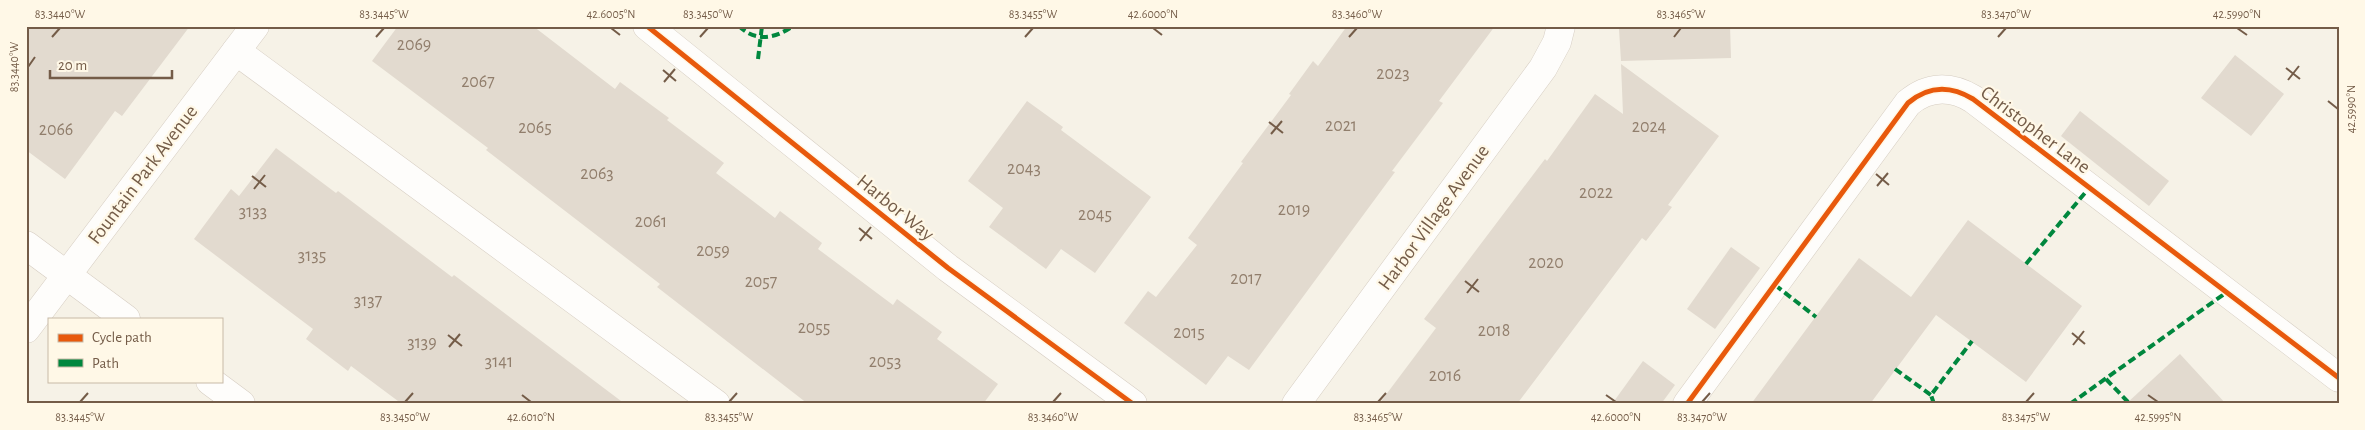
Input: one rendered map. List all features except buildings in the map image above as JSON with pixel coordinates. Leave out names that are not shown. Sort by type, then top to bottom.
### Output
[{"type":"street","name":"Fountain Park Avenue","points":[[26,329],[255,26]]},
{"type":"street","name":"Harbor Way","points":[[647,26],[948,268],[1133,404]]},
{"type":"street","name":"Harbor Village Avenue","points":[[1296,404],[1543,68],[1557,42],[1561,26]]},
{"type":"street","points":[[236,51],[268,72],[716,404]]},
{"type":"street","name":"Christopher Lane","points":[[1687,404],[1908,104],[1928,91],[1946,88],[1973,99],[2339,378]]},
{"type":"street","points":[[26,245],[125,318]]},
{"type":"street","points":[[211,382],[241,404]]},
{"type":"marked path","points":[[739,26],[752,35],[759,37],[773,36],[793,26]]},
{"type":"marked path","points":[[758,59],[762,26]]},
{"type":"marked path","points":[[2026,264],[2089,188]]},
{"type":"marked path","points":[[1775,285],[1816,317]]},
{"type":"marked path","points":[[2070,404],[2227,292]]},
{"type":"marked path","points":[[1934,404],[1931,395],[1972,341]]},
{"type":"marked path","points":[[1895,369],[1931,395]]},
{"type":"marked path","points":[[2106,379],[2128,402]]},
{"type":"cycle path","points":[[647,26],[948,268],[1133,404]]},
{"type":"cycle path","points":[[1687,404],[1908,103],[1923,93],[1939,89],[1956,91],[1973,99],[2339,378]]}]
